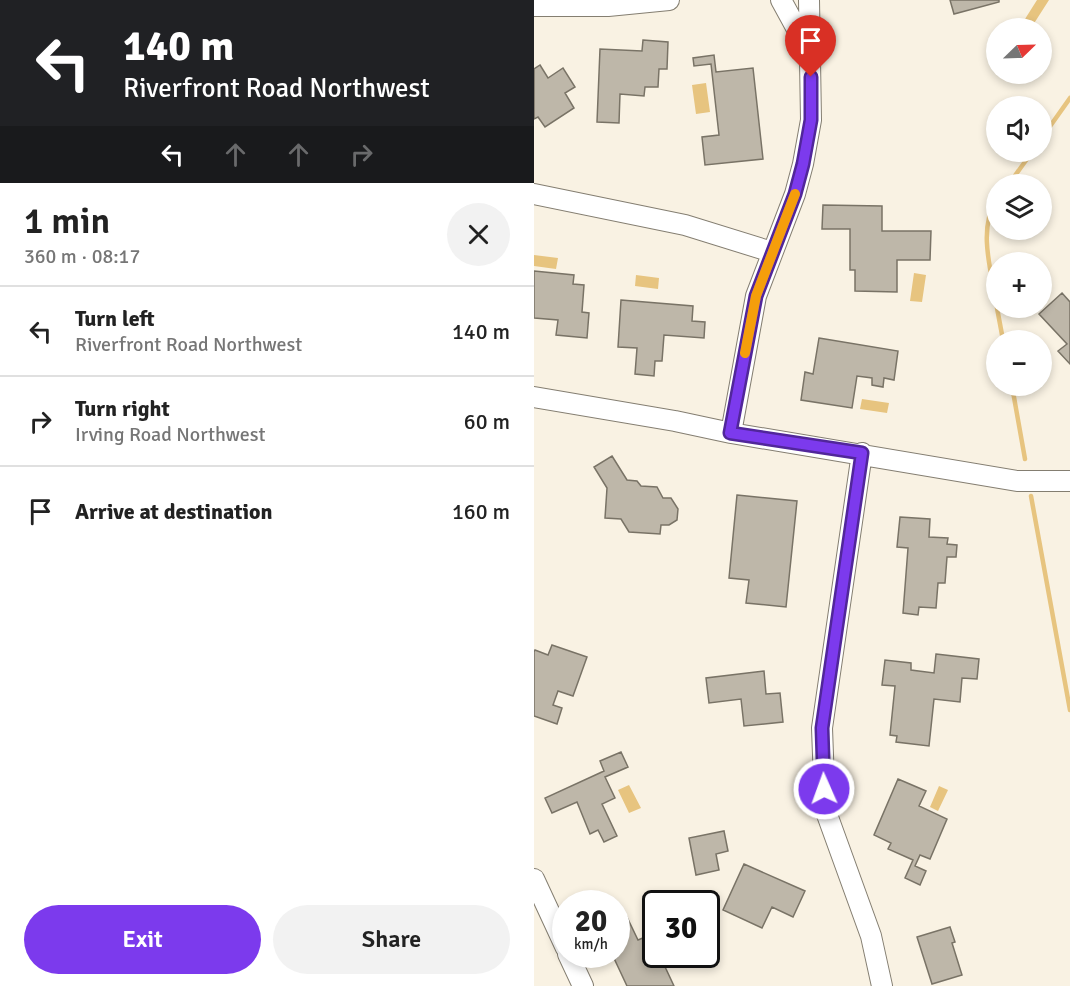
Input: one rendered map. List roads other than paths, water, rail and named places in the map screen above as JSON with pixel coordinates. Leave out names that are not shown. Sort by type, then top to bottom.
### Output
[{"type":"street","points":[[534,6],[608,6],[669,0]]},
{"type":"street","points":[[781,0],[811,56]]},
{"type":"street","points":[[730,433],[756,296],[795,194],[803,164],[811,120],[810,0]]},
{"type":"street","points":[[534,194],[685,225],[772,252]]},
{"type":"street","points":[[534,397],[675,421],[730,433],[862,453],[1017,481],[1070,481]]},
{"type":"street","points":[[862,453],[822,728],[825,809],[871,936],[882,986]]},
{"type":"street","points":[[534,879],[552,918]]},
{"type":"street","points":[[575,968],[583,986]]},
{"type":"waterway","points":[[1052,123],[1070,98]]},
{"type":"waterway","points":[[1016,174],[1025,162]]},
{"type":"waterway","points":[[987,240],[987,252]]},
{"type":"waterway","points":[[999,318],[1001,330]]},
{"type":"waterway","points":[[1014,396],[1025,459]]},
{"type":"waterway","points":[[1031,496],[1070,710]]}]
